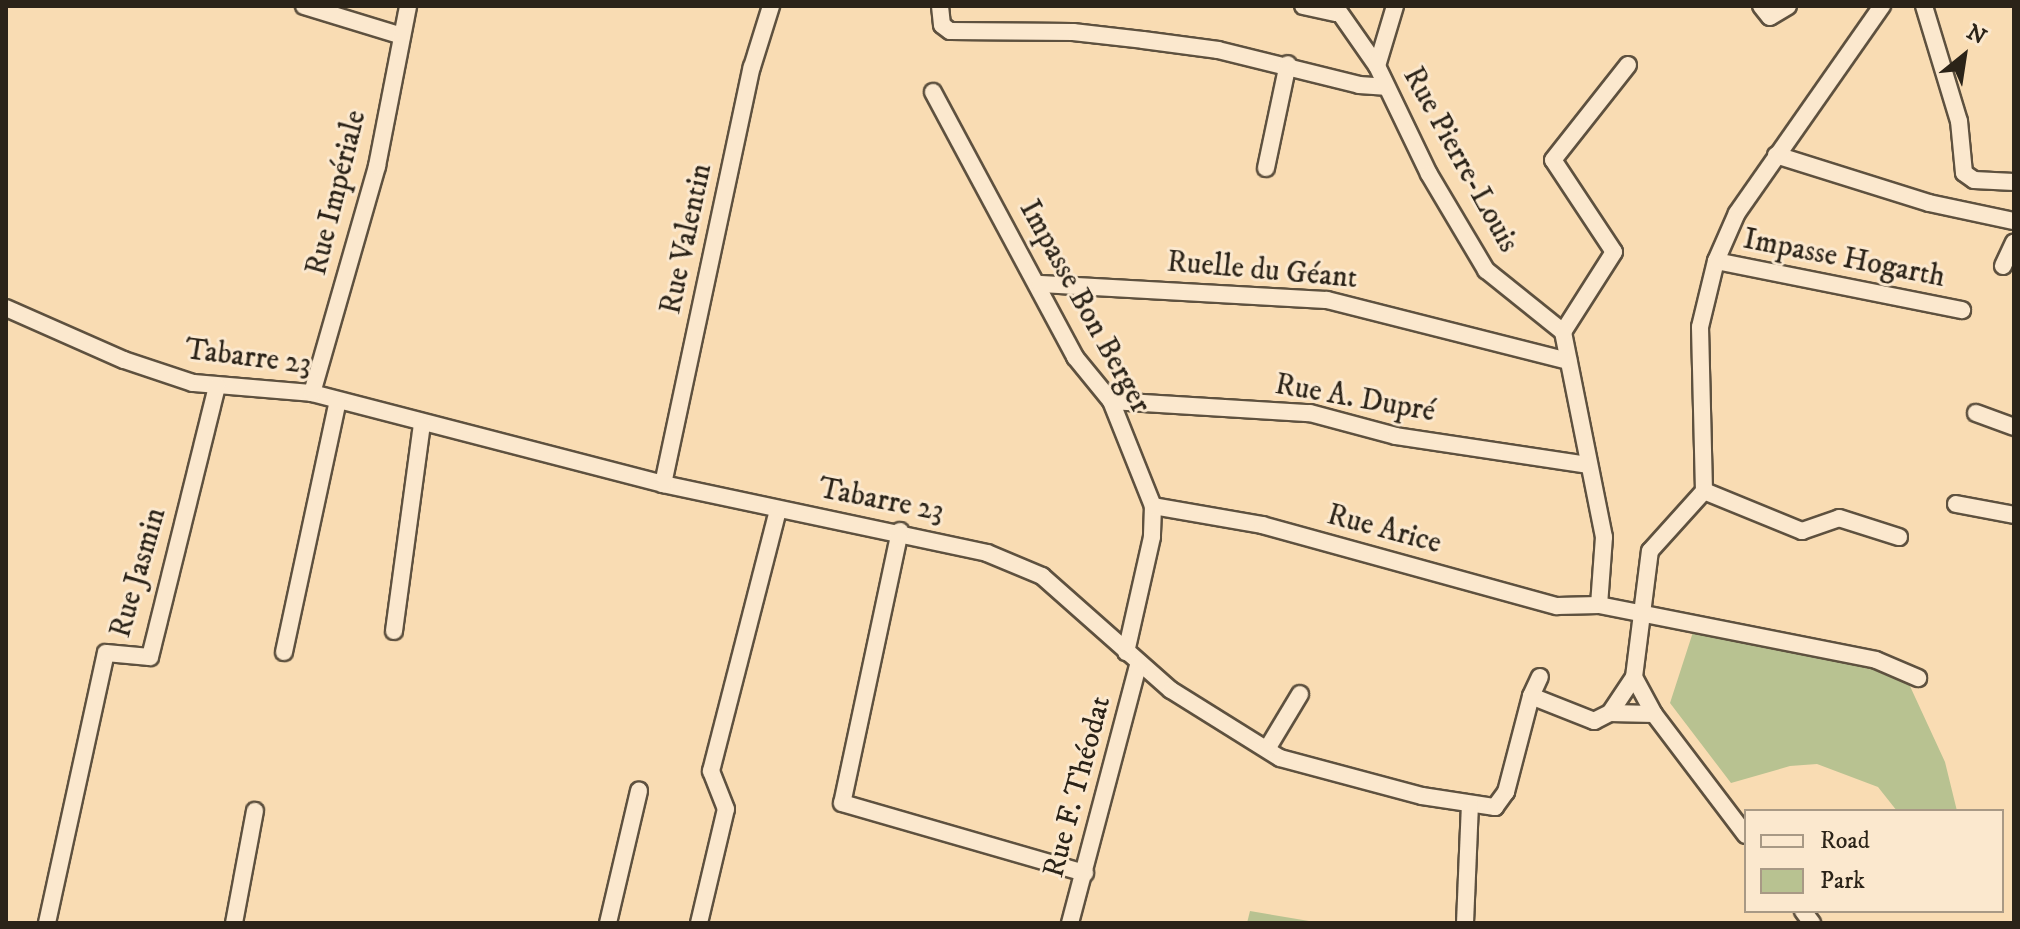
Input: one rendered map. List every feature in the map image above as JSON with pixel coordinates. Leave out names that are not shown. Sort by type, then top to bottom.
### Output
[{"type":"street","points":[[304,6],[402,36]]},
{"type":"street","name":"Rue Impériale","points":[[312,393],[377,166],[408,6]]},
{"type":"street","name":"Rue Valentin","points":[[663,484],[752,67],[771,6]]},
{"type":"street","points":[[940,6],[942,25],[950,31],[1073,32],[1288,64],[1359,85],[1385,87]]},
{"type":"street","points":[[1303,6],[1335,9]]},
{"type":"street","points":[[1377,66],[1395,6]]},
{"type":"street","points":[[1761,6],[1770,17],[1788,6]]},
{"type":"street","points":[[1610,713],[1634,677],[1650,551],[1704,491],[1700,327],[1716,261],[1737,213],[1882,6]]},
{"type":"street","points":[[1924,6],[1959,121],[1964,173],[1974,180],[2014,182]]},
{"type":"street","name":"Rue Pierre-Louis","points":[[1335,9],[1377,66],[1385,87],[1486,270],[1563,332]]},
{"type":"street","points":[[1266,168],[1288,64]]},
{"type":"street","points":[[1628,65],[1553,160],[1614,252],[1563,332],[1604,537],[1599,605],[1644,612],[1713,632],[1876,660],[1918,678]]},
{"type":"street","name":"Impasse Bon Berger","points":[[933,92],[1040,284],[1075,357],[1111,401],[1153,506],[1152,537],[1126,652]]},
{"type":"street","points":[[1776,155],[1929,203],[2014,221]]},
{"type":"street","points":[[2003,266],[2014,242]]},
{"type":"street","name":"Impasse Hogarth","points":[[1716,261],[1962,310]]},
{"type":"street","name":"Ruelle du Géant","points":[[1040,284],[1327,300],[1568,361]]},
{"type":"street","name":"Tabarre 23","points":[[6,308],[165,376],[217,386],[312,393],[663,484],[778,510],[900,531],[987,553],[1042,576],[1138,665],[1267,749],[1319,772],[1487,808],[1501,802],[1531,696]]},
{"type":"street","name":"Rue Jasmin","points":[[47,923],[106,653],[150,657],[217,386]]},
{"type":"street","points":[[284,652],[338,401]]},
{"type":"street","name":"Rue A. Dupré","points":[[1111,401],[1310,413],[1396,436],[1588,465]]},
{"type":"street","points":[[1976,413],[2014,427]]},
{"type":"street","points":[[394,631],[422,423]]},
{"type":"street","points":[[1704,491],[1802,531],[1839,518],[1899,537]]},
{"type":"street","points":[[1956,504],[2014,515]]},
{"type":"street","name":"Rue Arice","points":[[1153,506],[1262,525],[1557,606],[1599,605]]},
{"type":"street","points":[[699,923],[726,809],[711,771],[778,510]]},
{"type":"street","points":[[900,531],[842,803],[1085,873]]},
{"type":"street","name":"Rue F. Théodat","points":[[1070,923],[1138,665]]},
{"type":"street","points":[[1540,677],[1531,696],[1583,719],[1594,721],[1610,713],[1654,714]]},
{"type":"street","points":[[1634,677],[1654,714],[1744,832]]},
{"type":"street","points":[[1267,749],[1300,694]]},
{"type":"street","points":[[608,923],[639,791]]},
{"type":"street","points":[[1465,923],[1470,805]]},
{"type":"street","points":[[234,923],[255,811]]},
{"type":"green space","points":[[1693,632],[1854,661],[1909,684],[1945,762],[1957,809],[1895,809],[1878,787],[1817,764],[1790,766],[1731,783],[1670,703]]},
{"type":"green space","points":[[1250,911],[1321,923],[1247,923]]}]
